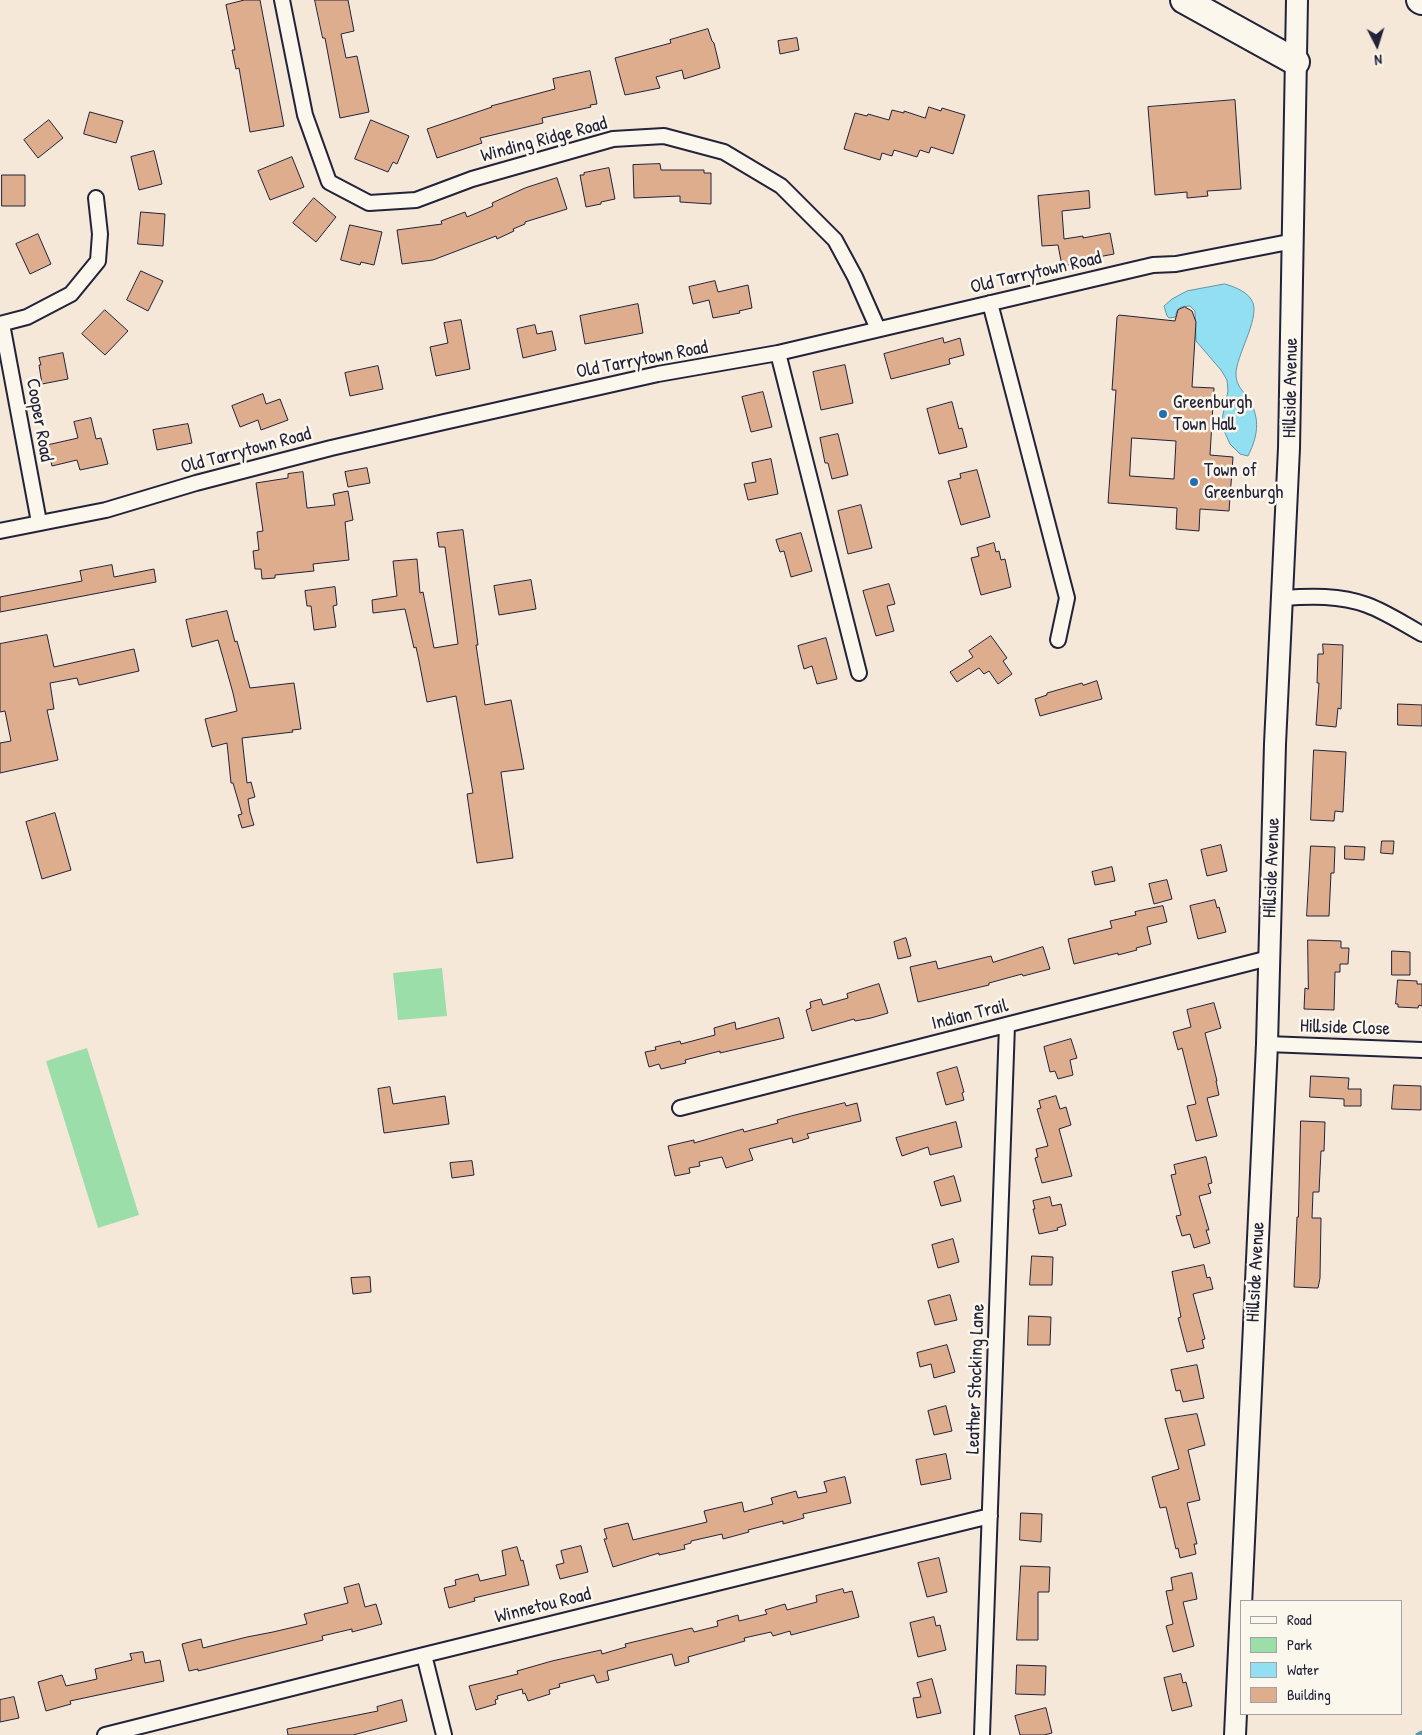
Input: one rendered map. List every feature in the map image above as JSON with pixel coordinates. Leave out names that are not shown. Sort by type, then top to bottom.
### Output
[{"type":"highway","points":[[1184,0],[1296,62]]},
{"type":"main road","name":"Hillside Avenue","points":[[1240,1600],[1267,1044],[1275,744],[1289,448],[1297,2]]},
{"type":"main road","name":"Hillside Avenue","points":[[1234,1735],[1240,1609]]},
{"type":"street","name":"Winding Ridge Road","points":[[282,0],[305,115],[329,182],[370,204],[416,200],[472,179],[613,138],[664,136],[724,152],[782,186],[835,240],[855,277],[878,329]]},
{"type":"street","points":[[1,324],[27,317],[71,294],[98,261],[100,234],[96,198]]},
{"type":"street","name":"Old Tarrytown Road","points":[[0,531],[106,510],[196,483],[331,448],[658,374],[778,353],[1153,265],[1176,264],[1294,241]]},
{"type":"street","points":[[990,303],[1067,598],[1058,640]]},
{"type":"street","name":"Cooper Road","points":[[1,324],[39,522]]},
{"type":"street","points":[[778,353],[859,673]]},
{"type":"street","points":[[1283,598],[1311,596],[1340,599],[1367,605],[1422,634]]},
{"type":"street","name":"Indian Trail","points":[[680,1108],[1269,958]]},
{"type":"street","name":"Leather Stocking Lane","points":[[982,1735],[1007,1025]]},
{"type":"street","name":"Hillside Close","points":[[1267,1044],[1422,1050]]},
{"type":"street","name":"Winnetou Road","points":[[105,1735],[990,1516]]},
{"type":"street","points":[[424,1655],[444,1735]]},
{"type":"green space","points":[[442,968],[447,1016],[398,1020],[393,973]]},
{"type":"green space","points":[[87,1048],[139,1215],[98,1228],[46,1061]]},
{"type":"water","points":[[1225,284],[1245,293],[1251,299],[1254,310],[1236,374],[1239,385],[1254,409],[1256,417],[1256,432],[1248,456],[1240,454],[1230,444],[1221,424],[1228,391],[1227,380],[1221,370],[1196,341],[1195,311],[1190,306],[1182,307],[1177,311],[1176,317],[1169,318],[1164,306],[1187,291]]},
{"type":"building","points":[[245,0],[260,0],[284,126],[250,132],[239,68],[236,69],[232,50],[235,50],[226,5]]},
{"type":"building","points":[[315,0],[348,0],[354,31],[341,34],[346,58],[357,56],[369,112],[340,118],[325,38],[323,38]]},
{"type":"building","points":[[708,29],[714,43],[720,68],[684,79],[682,70],[656,77],[660,88],[625,95],[615,58],[671,43],[670,40]]},
{"type":"building","points":[[797,38],[799,50],[780,54],[778,41]]},
{"type":"building","points":[[590,71],[597,104],[542,118],[543,123],[480,138],[482,143],[437,158],[427,129],[491,106],[555,89],[553,79]]},
{"type":"building","points":[[1235,100],[1241,189],[1207,191],[1208,196],[1187,198],[1187,192],[1155,195],[1148,107]]},
{"type":"building","points":[[929,107],[941,111],[942,108],[965,115],[953,154],[931,147],[929,153],[920,150],[917,157],[894,150],[892,156],[882,153],[880,160],[844,149],[855,113],[867,116],[868,114],[889,120],[892,110],[904,113],[904,111],[925,118]]},
{"type":"building","points":[[90,112],[123,121],[116,143],[84,134]]},
{"type":"building","points":[[49,120],[63,138],[38,158],[24,140]]},
{"type":"building","points":[[371,120],[409,136],[397,164],[393,162],[388,172],[355,159]]},
{"type":"building","points":[[154,151],[162,184],[139,190],[131,157]]},
{"type":"building","points":[[292,157],[304,187],[270,200],[258,171]]},
{"type":"building","points":[[660,164],[661,170],[704,170],[704,173],[711,173],[711,204],[680,202],[680,196],[634,198],[633,165]]},
{"type":"building","points":[[609,168],[615,199],[586,207],[580,175]]},
{"type":"building","points":[[2,175],[25,175],[25,206],[2,206]]},
{"type":"building","points":[[557,178],[567,209],[525,222],[525,224],[513,229],[514,231],[497,239],[496,236],[433,260],[402,264],[397,230],[442,224],[441,221],[465,212],[467,217],[493,206],[492,203],[525,188]]},
{"type":"building","points":[[1089,191],[1090,208],[1062,211],[1064,239],[1110,233],[1114,254],[1062,266],[1058,245],[1042,246],[1038,196]]},
{"type":"building","points":[[314,198],[336,217],[316,242],[293,223]]},
{"type":"building","points":[[141,212],[165,214],[163,246],[138,244]]},
{"type":"building","points":[[350,225],[382,232],[374,265],[361,262],[360,265],[341,260]]},
{"type":"building","points":[[38,234],[51,264],[30,274],[16,244]]},
{"type":"building","points":[[141,271],[163,281],[148,311],[127,300]]},
{"type":"building","points":[[715,281],[718,292],[748,285],[752,308],[739,311],[740,313],[713,318],[709,300],[693,304],[689,287]]},
{"type":"building","points":[[638,304],[643,333],[585,344],[580,316]]},
{"type":"building","name":"Greenburgh Town Hall","points":[[1185,307],[1192,311],[1196,322],[1192,387],[1214,388],[1210,455],[1233,457],[1229,511],[1200,509],[1199,531],[1176,529],[1177,508],[1108,503],[1116,390],[1112,390],[1117,317],[1119,315],[1175,321],[1178,310]],"holes":[[[1132,438],[1176,441],[1174,479],[1130,476]]]},
{"type":"building","points":[[105,310],[128,331],[105,355],[82,334]]},
{"type":"building","points":[[461,320],[470,369],[436,376],[430,347],[448,343],[444,323]]},
{"type":"building","points":[[535,325],[537,334],[552,331],[556,350],[523,358],[517,329]]},
{"type":"building","points":[[943,338],[944,343],[960,338],[964,355],[949,359],[950,364],[891,379],[884,354]]},
{"type":"building","points":[[63,353],[68,379],[42,384],[39,358]]},
{"type":"building","points":[[845,365],[853,403],[821,410],[813,372]]},
{"type":"building","points":[[378,366],[383,389],[350,396],[345,373]]},
{"type":"building","points":[[763,392],[772,427],[751,432],[742,397]]},
{"type":"building","points":[[263,394],[266,404],[280,399],[288,420],[261,430],[258,420],[240,427],[232,406]]},
{"type":"building","points":[[952,402],[959,429],[962,428],[967,447],[939,454],[927,409]]},
{"type":"building","points":[[91,418],[96,439],[101,438],[108,464],[80,470],[77,460],[52,466],[47,445],[78,438],[74,422]]},
{"type":"building","points":[[188,424],[192,443],[157,450],[153,430]]},
{"type":"building","points":[[838,434],[848,475],[832,479],[828,463],[825,463],[820,438]]},
{"type":"building","points":[[771,459],[778,494],[748,500],[744,484],[756,482],[752,463]]},
{"type":"building","points":[[367,468],[370,483],[348,487],[345,472]]},
{"type":"building","points":[[977,470],[990,517],[961,525],[948,481],[961,478],[960,474]]},
{"type":"building","points":[[303,472],[307,508],[335,505],[333,494],[348,491],[353,520],[345,522],[349,560],[313,564],[314,571],[275,575],[275,578],[262,579],[261,569],[255,569],[253,551],[259,550],[257,532],[263,531],[256,483],[288,478],[288,474]]},
{"type":"building","points":[[861,505],[872,548],[848,554],[838,511]]},
{"type":"building","points":[[463,530],[485,705],[511,700],[524,769],[501,772],[513,858],[477,863],[467,794],[473,793],[456,696],[427,702],[416,647],[414,648],[405,609],[373,613],[372,600],[397,596],[393,561],[417,559],[420,593],[423,592],[434,648],[458,644],[445,547],[439,547],[437,533]]},
{"type":"building","points":[[801,533],[812,571],[791,577],[784,551],[780,552],[776,540]]},
{"type":"building","points":[[994,543],[996,552],[999,551],[1001,560],[1005,559],[1011,587],[981,595],[971,558],[979,556],[977,548]]},
{"type":"building","points":[[112,565],[114,577],[154,569],[156,582],[0,612],[0,597],[82,581],[80,571]]},
{"type":"building","points":[[531,580],[536,609],[499,615],[494,586]]},
{"type":"building","points":[[889,584],[895,604],[887,606],[894,631],[876,636],[863,591]]},
{"type":"building","points":[[335,587],[337,605],[333,606],[336,627],[314,630],[311,606],[307,606],[305,591]]},
{"type":"building","points":[[227,611],[250,688],[294,683],[301,729],[292,730],[293,732],[242,738],[247,783],[251,782],[255,797],[248,799],[254,825],[242,828],[238,815],[242,814],[233,783],[231,783],[227,743],[212,747],[205,719],[237,711],[233,693],[218,640],[192,647],[186,620]]},
{"type":"building","points":[[47,635],[54,667],[134,649],[139,671],[79,685],[77,678],[50,683],[54,709],[47,710],[58,760],[0,773],[0,743],[11,741],[5,711],[0,712],[0,644]]},
{"type":"building","points":[[991,636],[1007,658],[1003,661],[1012,674],[998,684],[989,671],[984,674],[979,668],[957,682],[950,672],[973,657],[969,651]]},
{"type":"building","points":[[826,638],[837,679],[817,684],[812,666],[804,669],[798,646]]},
{"type":"building","points":[[1323,644],[1343,645],[1341,709],[1338,708],[1336,727],[1316,725],[1319,683],[1317,683],[1318,654],[1323,654]]},
{"type":"building","points":[[1097,681],[1102,699],[1040,716],[1035,699],[1047,695],[1047,693],[1082,683],[1083,685]]},
{"type":"building","points":[[1398,704],[1422,705],[1422,726],[1398,725]]},
{"type":"building","points":[[1314,750],[1346,752],[1343,812],[1335,811],[1334,821],[1311,820]]},
{"type":"building","points":[[55,813],[71,870],[42,879],[26,822]]},
{"type":"building","points":[[1382,841],[1394,841],[1393,854],[1381,853]]},
{"type":"building","points":[[1221,845],[1227,871],[1207,876],[1201,850]]},
{"type":"building","points":[[1311,846],[1335,847],[1334,873],[1331,873],[1329,916],[1307,916]]},
{"type":"building","points":[[1345,846],[1365,847],[1364,860],[1345,859]]},
{"type":"building","points":[[1112,867],[1115,881],[1095,885],[1092,872]]},
{"type":"building","points":[[1167,880],[1172,899],[1154,904],[1149,884]]},
{"type":"building","points":[[1215,900],[1217,908],[1219,907],[1226,932],[1198,939],[1190,906]]},
{"type":"building","points":[[1163,906],[1167,922],[1147,927],[1151,944],[1118,955],[1118,953],[1074,964],[1068,939],[1112,928],[1110,921],[1136,915],[1135,912]]},
{"type":"building","points":[[906,938],[911,956],[898,959],[894,942]]},
{"type":"building","points":[[1308,940],[1341,941],[1341,948],[1349,948],[1348,964],[1340,964],[1340,972],[1335,972],[1334,1010],[1304,1009],[1305,988],[1308,989]]},
{"type":"building","points":[[1043,947],[1050,969],[1023,976],[1022,974],[989,983],[989,985],[918,1002],[910,967],[936,961],[938,969],[991,956],[993,962]]},
{"type":"building","points":[[1392,951],[1410,952],[1410,975],[1392,975]]},
{"type":"building","points":[[1398,980],[1417,981],[1417,984],[1422,984],[1422,1006],[1419,1005],[1418,1008],[1398,1007],[1398,1004],[1396,1004]]},
{"type":"building","points":[[879,984],[888,1013],[855,1021],[854,1019],[812,1031],[806,1010],[811,1008],[810,1002],[821,999],[823,1005],[848,998],[847,994]]},
{"type":"building","points":[[1214,1003],[1221,1028],[1205,1033],[1219,1095],[1207,1098],[1217,1136],[1196,1141],[1187,1106],[1196,1104],[1182,1048],[1178,1050],[1173,1032],[1191,1027],[1187,1010]]},
{"type":"building","points":[[779,1018],[784,1038],[720,1053],[720,1051],[685,1060],[686,1063],[661,1069],[659,1064],[649,1067],[645,1052],[656,1050],[655,1047],[680,1041],[681,1044],[715,1035],[714,1028],[735,1022],[736,1029]]},
{"type":"building","points":[[1071,1039],[1077,1058],[1070,1060],[1073,1075],[1058,1079],[1055,1071],[1050,1072],[1044,1047]]},
{"type":"building","points":[[957,1067],[964,1092],[962,1093],[964,1100],[946,1105],[937,1073]]},
{"type":"building","points":[[1311,1076],[1349,1078],[1348,1089],[1361,1089],[1361,1106],[1344,1106],[1344,1099],[1310,1097]]},
{"type":"building","points":[[1394,1085],[1421,1086],[1421,1110],[1392,1109]]},
{"type":"building","points":[[390,1087],[393,1104],[445,1096],[449,1124],[384,1133],[378,1089]]},
{"type":"building","points":[[1056,1096],[1060,1109],[1066,1107],[1071,1125],[1059,1129],[1072,1176],[1042,1183],[1035,1158],[1038,1157],[1036,1149],[1048,1146],[1037,1109],[1041,1108],[1039,1101]]},
{"type":"building","points":[[845,1103],[846,1106],[857,1103],[861,1121],[807,1134],[809,1138],[793,1143],[792,1138],[749,1149],[753,1160],[726,1168],[722,1157],[699,1162],[700,1166],[689,1168],[690,1173],[675,1176],[668,1146],[694,1140],[694,1143],[743,1129],[744,1132],[778,1123],[777,1120]]},
{"type":"building","points":[[1301,1121],[1325,1122],[1324,1151],[1321,1151],[1319,1192],[1313,1192],[1312,1218],[1321,1218],[1320,1278],[1318,1288],[1294,1287]]},
{"type":"building","points":[[956,1122],[962,1147],[930,1155],[928,1147],[902,1156],[896,1138]]},
{"type":"building","points":[[1206,1157],[1212,1183],[1208,1184],[1211,1193],[1199,1196],[1209,1230],[1206,1230],[1210,1243],[1194,1248],[1190,1234],[1182,1236],[1176,1216],[1181,1215],[1171,1175],[1176,1174],[1174,1165]]},
{"type":"building","points":[[472,1161],[474,1175],[452,1178],[450,1163]]},
{"type":"building","points":[[954,1176],[961,1201],[941,1206],[934,1182]]},
{"type":"building","points":[[1050,1197],[1052,1206],[1061,1204],[1066,1225],[1057,1228],[1058,1230],[1039,1234],[1033,1201]]},
{"type":"building","points":[[953,1239],[959,1262],[938,1268],[932,1245]]},
{"type":"building","points":[[1032,1256],[1053,1257],[1052,1285],[1030,1285]]},
{"type":"building","points":[[1204,1265],[1207,1278],[1210,1277],[1213,1289],[1193,1294],[1205,1339],[1202,1340],[1204,1348],[1187,1352],[1178,1318],[1181,1317],[1172,1272]]},
{"type":"building","points":[[370,1277],[371,1292],[353,1294],[351,1278]]},
{"type":"building","points":[[950,1295],[957,1320],[935,1325],[928,1301]]},
{"type":"building","points":[[1029,1316],[1051,1317],[1050,1345],[1028,1345]]},
{"type":"building","points":[[947,1345],[955,1372],[934,1378],[931,1364],[920,1367],[917,1353]]},
{"type":"building","points":[[1197,1365],[1204,1398],[1183,1402],[1180,1390],[1176,1391],[1171,1370]]},
{"type":"building","points":[[946,1406],[952,1431],[934,1435],[928,1411]]},
{"type":"building","points":[[1197,1414],[1205,1445],[1188,1450],[1200,1500],[1187,1503],[1197,1544],[1194,1544],[1196,1554],[1180,1558],[1166,1507],[1160,1508],[1152,1477],[1179,1469],[1165,1419]]},
{"type":"building","points":[[946,1454],[951,1479],[921,1485],[916,1460]]},
{"type":"building","points":[[845,1477],[851,1503],[803,1514],[804,1518],[783,1524],[783,1521],[723,1539],[722,1534],[691,1541],[691,1543],[684,1545],[685,1549],[659,1555],[659,1553],[613,1567],[604,1539],[607,1539],[604,1529],[628,1523],[633,1540],[707,1522],[704,1511],[742,1502],[744,1512],[773,1504],[771,1498],[796,1491],[798,1498],[827,1492],[824,1482]]},
{"type":"building","points":[[1021,1513],[1042,1514],[1041,1542],[1020,1540]]},
{"type":"building","points":[[581,1546],[588,1572],[560,1579],[556,1565],[564,1563],[561,1551]]},
{"type":"building","points":[[517,1547],[521,1561],[523,1560],[529,1585],[474,1598],[475,1601],[449,1608],[444,1588],[456,1585],[455,1580],[478,1574],[480,1581],[506,1575],[502,1551]]},
{"type":"building","points":[[939,1558],[947,1592],[927,1597],[918,1563]]},
{"type":"building","points":[[1021,1566],[1050,1567],[1049,1592],[1038,1592],[1038,1640],[1017,1640]]},
{"type":"building","points":[[1192,1573],[1197,1599],[1183,1602],[1194,1646],[1173,1652],[1166,1626],[1173,1624],[1166,1591],[1173,1590],[1171,1578]]},
{"type":"building","points":[[359,1584],[365,1607],[376,1604],[382,1624],[352,1632],[352,1629],[322,1636],[323,1640],[198,1671],[198,1669],[189,1671],[182,1644],[201,1639],[203,1648],[307,1624],[304,1614],[348,1603],[344,1588]]},
{"type":"building","points":[[843,1589],[844,1593],[852,1591],[859,1617],[791,1635],[790,1631],[773,1636],[771,1632],[744,1638],[745,1641],[688,1657],[689,1662],[675,1666],[672,1654],[607,1671],[609,1680],[597,1683],[594,1675],[559,1684],[560,1687],[549,1690],[550,1694],[528,1701],[522,1689],[497,1696],[496,1704],[476,1710],[469,1686],[518,1674],[517,1671],[552,1661],[601,1650],[602,1654],[626,1647],[625,1644],[692,1628],[694,1632],[718,1626],[717,1621],[738,1615],[739,1621],[767,1614],[765,1610],[785,1604],[787,1610],[817,1602],[816,1596]]},
{"type":"building","points":[[934,1617],[936,1626],[940,1625],[946,1650],[918,1657],[910,1623]]},
{"type":"building","points":[[143,1652],[145,1663],[160,1660],[164,1681],[70,1701],[71,1704],[46,1711],[38,1682],[62,1675],[66,1686],[97,1679],[95,1669],[132,1660],[130,1654]]},
{"type":"building","points":[[1017,1665],[1046,1666],[1045,1695],[1016,1694]]},
{"type":"building","points":[[1181,1674],[1183,1683],[1186,1682],[1192,1706],[1172,1711],[1164,1678]]},
{"type":"building","points":[[932,1679],[941,1713],[917,1718],[913,1698],[921,1697],[917,1683]]},
{"type":"building","points":[[14,1697],[19,1718],[0,1722],[0,1700]]},
{"type":"building","points":[[402,1700],[407,1721],[353,1735],[288,1735],[287,1729],[378,1711],[377,1707]]},
{"type":"building","points":[[1046,1708],[1052,1733],[1020,1735],[1015,1716]]},
{"type":"waterway","points":[[1418,1735],[1422,1733]]},
{"type":"place","name":"Greenburgh Town Hall","points":[[1163,414]]},
{"type":"place","name":"Town of Greenburgh","points":[[1194,482]]}]
